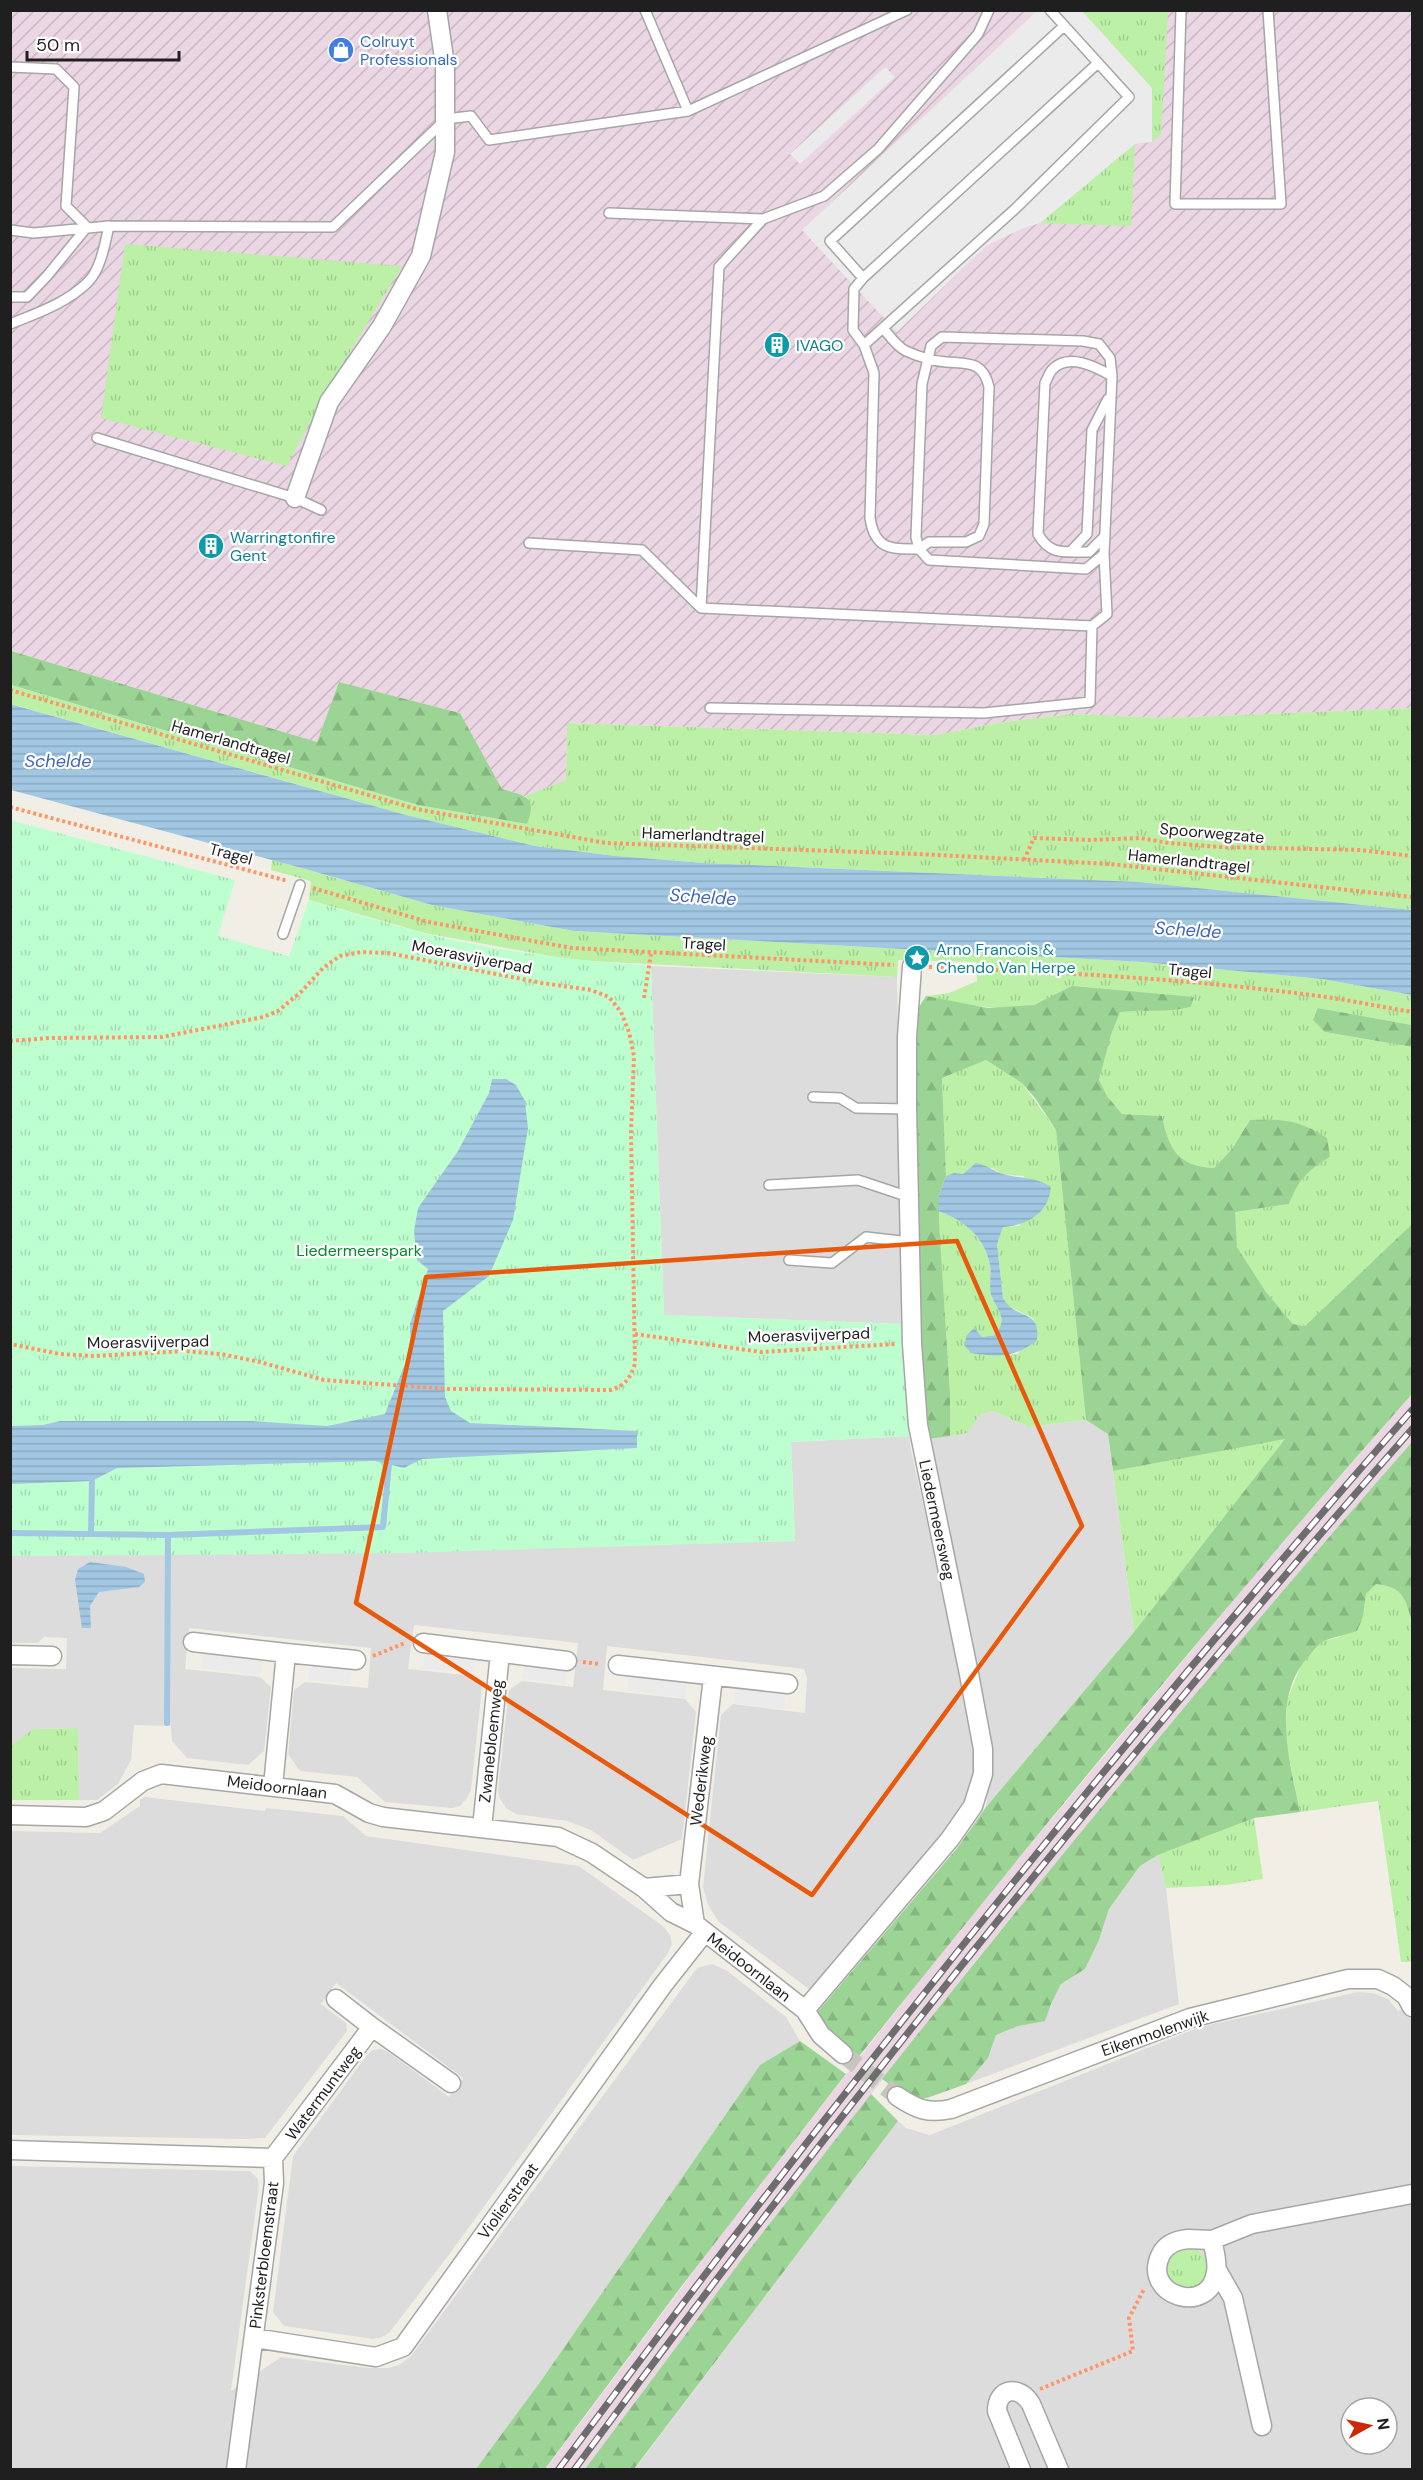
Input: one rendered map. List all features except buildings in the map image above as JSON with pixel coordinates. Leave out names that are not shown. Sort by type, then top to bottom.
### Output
[{"type":"street","points":[[295,498],[329,402],[382,326],[421,256],[445,152],[445,65],[437,10]]},
{"type":"street","name":"Liedermeersweg","points":[[805,2010],[950,1839],[973,1806],[983,1774],[983,1749],[918,1425],[912,1344],[907,1109],[912,966]]},
{"type":"street","points":[[193,1642],[356,1660]]},
{"type":"street","points":[[423,1643],[567,1661]]},
{"type":"street","points":[[273,1786],[286,1653]]},
{"type":"street","name":"Zwanebloemweg","points":[[482,1828],[500,1653]]},
{"type":"street","points":[[10,1655],[52,1656]]},
{"type":"street","points":[[618,1665],[788,1684]]},
{"type":"street","name":"Wederikweg","points":[[689,1884],[712,1677]]},
{"type":"street","name":"Meidoornlaan","points":[[10,1815],[86,1817],[104,1811],[143,1781],[161,1774],[335,1794],[369,1813],[383,1817],[558,1837],[592,1853],[644,1888],[671,1912],[700,1928],[805,2010]]},
{"type":"street","points":[[644,1888],[689,1884]]},
{"type":"street","name":"Meidoornlaan","points":[[689,1884],[700,1928]]},
{"type":"street","name":"Violierstraat","points":[[254,2338],[376,2357],[404,2347],[663,1985],[700,1928]]},
{"type":"street","name":"Eikenmolenwijk","points":[[897,2096],[915,2108],[927,2112],[951,2109],[1190,2018],[1348,1979],[1378,1979],[1393,1986],[1410,1999]]},
{"type":"street","points":[[336,1999],[451,2083]]},
{"type":"street","points":[[805,2010],[821,2035],[843,2054]]},
{"type":"street","name":"Watermuntweg","points":[[273,2158],[372,2027]]},
{"type":"street","name":"Pinksterbloemstraat","points":[[10,2150],[273,2158],[274,2183],[236,2469]]},
{"type":"street","points":[[1217,2270],[1210,2287],[1195,2297],[1177,2296],[1168,2292],[1158,2276],[1159,2258],[1171,2243],[1188,2239],[1212,2240],[1252,2224],[1413,2194]]},
{"type":"street","points":[[1212,2240],[1217,2270],[1233,2298],[1262,2426]]},
{"type":"street","points":[[1021,2469],[998,2417],[997,2405],[1003,2395],[1014,2391],[1025,2395],[1053,2468]]},
{"type":"lane","points":[[645,10],[688,111]]},
{"type":"lane","points":[[10,230],[34,233],[109,226],[333,227],[446,119],[471,116],[489,140],[688,111],[907,10]]},
{"type":"lane","points":[[609,213],[763,219],[824,196],[878,149],[978,34],[989,10]]},
{"type":"lane","points":[[864,345],[1015,209],[1129,96],[1050,10]]},
{"type":"lane","points":[[1181,10],[1175,204],[1281,204],[1268,10]]},
{"type":"lane","points":[[863,278],[830,241],[1065,26]]},
{"type":"lane","points":[[883,328],[903,350],[944,362],[964,362],[978,367],[986,374],[988,387],[984,524],[979,536],[966,542],[929,542],[919,549],[888,547],[872,532],[870,518],[874,373],[864,345],[852,330],[854,289],[863,278],[1098,63]]},
{"type":"lane","points":[[10,67],[57,69],[74,87],[66,206],[87,227]]},
{"type":"lane","points":[[701,608],[719,267],[763,219]]},
{"type":"lane","points":[[10,324],[55,306],[89,281],[104,251],[109,226]]},
{"type":"lane","points":[[10,297],[27,297],[87,227]]},
{"type":"lane","points":[[528,543],[642,550],[701,608],[1092,626],[1107,614],[1104,554],[1112,376],[1110,358],[1099,344],[1083,341],[942,338],[931,346],[922,384],[916,537],[919,549],[929,560],[1086,569],[1104,554]]},
{"type":"lane","points":[[1105,536],[1089,552],[1053,551],[1044,544],[1038,534],[1045,384],[1052,369],[1067,362],[1091,364],[1112,376]]},
{"type":"lane","points":[[1071,551],[1087,534],[1092,430],[1111,395]]},
{"type":"lane","points":[[97,438],[295,498],[321,510]]},
{"type":"lane","points":[[710,708],[984,713],[1089,702],[1092,626]]},
{"type":"lane","points":[[283,934],[300,885]]},
{"type":"lane","points":[[813,1097],[840,1098],[856,1108],[907,1109]]},
{"type":"lane","points":[[769,1185],[858,1180],[909,1197]]},
{"type":"lane","points":[[789,1260],[832,1263],[866,1237],[910,1242]]},
{"type":"path","name":"Hamerlandtragel","points":[[10,690],[417,809],[606,843],[1110,864],[1413,897]]},
{"type":"path","name":"Tragel","points":[[10,807],[428,922],[572,948],[1176,982],[1320,996],[1413,1012]]},
{"type":"path","name":"Spoorwegzate","points":[[1024,860],[1034,838],[1090,840],[1140,837],[1169,843],[1221,848],[1360,850],[1413,856]]},
{"type":"path","name":"Moerasvijverpad","points":[[10,1041],[50,1038],[162,1037],[263,1017],[278,1011],[302,991],[323,968],[340,956],[361,952],[388,954],[591,990],[609,997],[621,1012],[629,1032],[634,1056],[631,1133],[635,1364],[631,1378],[623,1386],[611,1390],[448,1389],[324,1380],[221,1354],[184,1351],[94,1356],[60,1354],[10,1344]]},
{"type":"path","points":[[644,998],[651,954]]},
{"type":"path","name":"Moerasvijverpad","points":[[635,1334],[761,1352],[912,1344]]},
{"type":"path","points":[[356,1660],[380,1654],[405,1642],[423,1643]]},
{"type":"path","points":[[567,1661],[618,1665]]},
{"type":"path","points":[[1025,2395],[1133,2351],[1129,2318],[1144,2289],[1158,2276]]},
{"type":"highlighted area","points":[[957,1241],[1082,1526],[812,1895],[356,1603],[426,1277]]},
{"type":"shaded area","points":[[10,11],[1412,11],[1412,708],[1166,718],[1072,714],[1003,722],[936,735],[567,723],[566,780],[525,796],[502,789],[460,713],[339,682],[317,742],[11,651]]},
{"type":"shaded area","points":[[1037,11],[1082,11],[1152,88],[1152,142],[1135,144],[1040,223],[1021,229],[986,246],[897,332],[802,230]]},
{"type":"shaded area","points":[[885,67],[895,77],[800,164],[790,154]]},
{"type":"shaded area","points":[[651,966],[897,977],[903,1324],[664,1315]]},
{"type":"shaded area","points":[[1412,1394],[1412,1442],[1227,1657],[982,1953],[785,2204],[585,2469],[545,2470],[721,2235],[957,1933],[1252,1578]]},
{"type":"shaded area","points":[[993,1411],[1028,1427],[1086,1420],[1108,1434],[1134,1632],[986,1807],[991,1771],[928,1439],[967,1433],[979,1415]]},
{"type":"shaded area","points":[[909,1436],[979,1765],[965,1803],[934,1845],[860,1934],[809,1989],[719,1922],[708,1905],[703,1887],[721,1715],[733,1704],[805,1713],[807,1678],[804,1669],[607,1646],[603,1690],[685,1699],[696,1712],[682,1839],[633,1860],[591,1830],[567,1821],[516,1814],[506,1808],[499,1797],[509,1690],[522,1681],[573,1687],[578,1643],[414,1625],[408,1669],[473,1676],[482,1687],[471,1790],[460,1806],[452,1808],[385,1802],[357,1777],[300,1771],[288,1754],[294,1690],[305,1682],[368,1688],[371,1648],[189,1628],[185,1669],[260,1677],[271,1687],[264,1751],[248,1765],[187,1758],[172,1741],[171,1726],[134,1725],[131,1760],[118,1784],[97,1800],[79,1800],[78,1728],[35,1729],[11,1745],[10,1668],[66,1669],[67,1638],[44,1637],[38,1643],[11,1643],[11,1556],[795,1541],[791,1442]]},
{"type":"shaded area","points":[[204,1651],[262,1658],[260,1675],[202,1668]]},
{"type":"shaded area","points":[[425,1652],[475,1657],[473,1674],[423,1668]]},
{"type":"shaded area","points":[[310,1663],[353,1668],[350,1684],[308,1680]]},
{"type":"shaded area","points":[[525,1663],[567,1668],[565,1684],[523,1679]]},
{"type":"shaded area","points":[[629,1675],[687,1682],[685,1698],[627,1691]]},
{"type":"shaded area","points":[[735,1687],[786,1693],[784,1709],[734,1703]]},
{"type":"shaded area","points":[[145,1797],[265,1811],[266,1808],[343,1816],[366,1836],[579,1866],[664,1927],[670,1935],[672,1944],[668,1953],[451,2252],[389,2333],[382,2337],[373,2339],[284,2326],[273,2312],[293,2156],[373,2050],[382,2049],[391,2054],[449,2097],[463,2078],[336,1983],[321,2004],[346,2023],[347,2031],[265,2138],[11,2135],[10,1831],[100,1833],[140,1806],[140,1800]]},
{"type":"shaded area","points":[[1158,1855],[1166,1888],[1179,2004],[966,2084],[988,2058],[996,2035],[1018,2026],[1045,2020],[1061,1984],[1085,1969],[1099,1940],[1109,1909],[1140,1866]]},
{"type":"shaded area","points":[[712,1964],[726,1970],[786,2017],[800,2041],[760,2065],[543,2378],[476,2469],[11,2470],[11,2166],[250,2171],[258,2179],[259,2186],[231,2391],[281,2357],[369,2368],[388,2368],[399,2365],[411,2356],[697,1968]]},
{"type":"shaded area","points":[[1358,1992],[1373,1993],[1388,1999],[1398,2011],[1412,2004],[1412,2469],[634,2470],[898,2121],[906,2128],[930,2135],[1200,2027]]},
{"type":"green space","points":[[1082,11],[1168,11],[1161,134],[1152,142],[1152,88]]},
{"type":"green space","points":[[1135,144],[1131,226],[1040,223]]},
{"type":"green space","points":[[125,244],[402,266],[328,388],[287,466],[101,418]]},
{"type":"green space","points":[[11,651],[317,742],[339,682],[460,713],[502,789],[517,793],[527,799],[530,802],[530,815],[527,824],[418,805],[11,685]]},
{"type":"green space","points":[[10,685],[418,805],[527,824],[529,800],[525,796],[566,780],[567,723],[936,735],[1003,722],[1072,714],[1166,718],[1412,708],[1412,910],[1139,882],[704,863],[616,856],[535,846],[406,815],[11,704]]},
{"type":"green space","name":"Liedermeerspark","points":[[10,820],[235,880],[218,936],[289,956],[309,900],[452,940],[565,958],[651,966],[664,1315],[903,1324],[909,1436],[791,1442],[795,1541],[405,1553],[11,1556]]},
{"type":"green space","points":[[272,860],[432,905],[574,931],[1143,962],[1322,979],[1412,995],[1412,1025],[1318,1008],[1325,1032],[1412,1047],[1412,1224],[1305,1326],[1293,1324],[1266,1292],[1237,1247],[1234,1212],[1289,1204],[1304,1176],[1330,1157],[1250,1120],[1232,1149],[1214,1168],[1191,1164],[1183,1160],[1172,1147],[1162,1116],[1122,1114],[1107,1096],[1099,1080],[1120,1011],[1191,1007],[1194,997],[1048,1000],[1033,1005],[1003,1008],[926,996],[949,993],[977,981],[976,962],[898,960],[897,977],[571,960],[425,933],[309,900],[311,881],[271,870]]},
{"type":"green space","points":[[1072,986],[1194,997],[1191,1007],[1120,1012],[1111,1035],[1099,1080],[1107,1096],[1122,1114],[1162,1116],[1172,1146],[1177,1154],[1191,1164],[1214,1168],[1232,1149],[1250,1120],[1299,1124],[1327,1138],[1330,1157],[1305,1176],[1296,1188],[1289,1204],[1235,1212],[1237,1247],[1266,1292],[1293,1324],[1305,1326],[1412,1224],[1412,1394],[1130,1723],[857,2059],[825,2031],[814,2016],[958,1847],[986,1807],[1134,1632],[1285,1439],[1113,1471],[1108,1434],[1086,1420],[1056,1130],[1022,1083],[986,1060],[942,1078],[946,1176],[939,1195],[939,1222],[950,1394],[950,1436],[928,1439],[918,1350],[915,1040],[917,1010],[926,996],[988,1008],[1034,1005]]},
{"type":"green space","points":[[1318,1008],[1412,1025],[1412,1047],[1325,1032],[1313,1020]]},
{"type":"green space","points":[[986,1060],[1022,1083],[1056,1130],[1086,1420],[1028,1427],[993,1411],[979,1415],[968,1433],[950,1436],[950,1394],[938,1211],[956,1219],[972,1231],[987,1255],[991,1269],[991,1293],[1002,1320],[995,1335],[982,1337],[987,1355],[1018,1354],[1034,1319],[1007,1305],[1003,1298],[997,1244],[1003,1227],[1020,1226],[1024,1176],[1001,1174],[993,1168],[969,1170],[963,1174],[954,1173],[946,1176],[942,1077]]},
{"type":"green space","points":[[1286,1438],[1134,1632],[1113,1471]]},
{"type":"green space","points":[[1412,1442],[1412,1622],[1402,1595],[1392,1588],[1376,1584],[1366,1594],[1363,1617],[1357,1631],[1322,1642],[1297,1673],[1286,1710],[1286,1731],[1300,1812],[1254,1818],[1158,1855],[1140,1866],[1109,1909],[1099,1940],[1085,1969],[1061,1984],[1045,2021],[1018,2026],[996,2035],[988,2058],[966,2084],[927,2098],[909,2098],[882,2079],[1143,1757]]},
{"type":"green space","points":[[1376,1584],[1398,1591],[1405,1601],[1412,1622],[1412,1962],[1401,1962],[1378,1801],[1300,1812],[1285,1737],[1287,1701],[1301,1665],[1322,1641],[1338,1638],[1363,1617],[1366,1594]]},
{"type":"green space","points":[[78,1728],[79,1800],[11,1800],[11,1745],[34,1729]]},
{"type":"green space","points":[[1254,1818],[1263,1879],[1226,1885],[1166,1888],[1158,1855]]},
{"type":"green space","points":[[800,2041],[846,2074],[681,2287],[545,2469],[476,2469],[543,2378],[760,2065]]},
{"type":"green space","points":[[871,2094],[898,2121],[634,2469],[585,2469],[746,2254]]},
{"type":"green space","points":[[1186,2247],[1201,2253],[1207,2268],[1201,2283],[1186,2289],[1171,2283],[1165,2268],[1171,2253]]},
{"type":"water","name":"Schelde","points":[[10,704],[406,815],[535,846],[616,856],[704,863],[1139,882],[1412,910],[1412,995],[1322,979],[1143,962],[574,931],[432,905],[11,790]]},
{"type":"water","points":[[492,1079],[506,1079],[516,1085],[525,1101],[528,1128],[513,1220],[489,1276],[443,1311],[445,1397],[451,1411],[470,1423],[637,1431],[637,1448],[422,1459],[404,1468],[375,1461],[117,1468],[92,1481],[11,1484],[11,1426],[43,1425],[60,1421],[251,1421],[327,1426],[385,1414],[411,1349],[410,1324],[428,1269],[417,1260],[414,1231],[418,1208],[458,1151],[489,1093]]},
{"type":"water","points":[[976,1163],[1009,1176],[1033,1179],[1051,1187],[1046,1204],[1041,1211],[1021,1224],[1003,1227],[997,1244],[1003,1298],[1014,1310],[1031,1319],[1037,1330],[1037,1340],[1021,1350],[1006,1355],[971,1353],[965,1346],[966,1336],[974,1328],[982,1337],[995,1335],[1002,1320],[991,1293],[990,1265],[983,1246],[965,1225],[938,1211],[939,1195],[946,1176],[954,1173],[963,1174]]},
{"type":"water","points":[[90,1562],[126,1567],[144,1574],[145,1582],[139,1587],[99,1592],[90,1606],[91,1628],[82,1628],[75,1580],[78,1569]]},
{"type":"waterway","points":[[10,1533],[168,1535],[383,1527],[389,1464]]},
{"type":"waterway","points":[[91,1533],[92,1481]]},
{"type":"waterway","points":[[167,1723],[168,1535]]},
{"type":"tunnel","points":[[843,2054],[897,2096]]},
{"type":"railway","points":[[558,2470],[764,2198],[974,1931],[1190,1668],[1412,1410]]},
{"type":"railway","points":[[574,2470],[775,2203],[982,1940],[1194,1682],[1412,1429]]},
{"type":"place","name":"Colruyt Professionals","points":[[341,50]]},
{"type":"place","name":"IVAGO","points":[[777,345]]},
{"type":"place","name":"Warringtonfire Gent","points":[[211,546]]},
{"type":"place","name":"Arno Francois & Chendo Van Herpe","points":[[917,958]]}]
